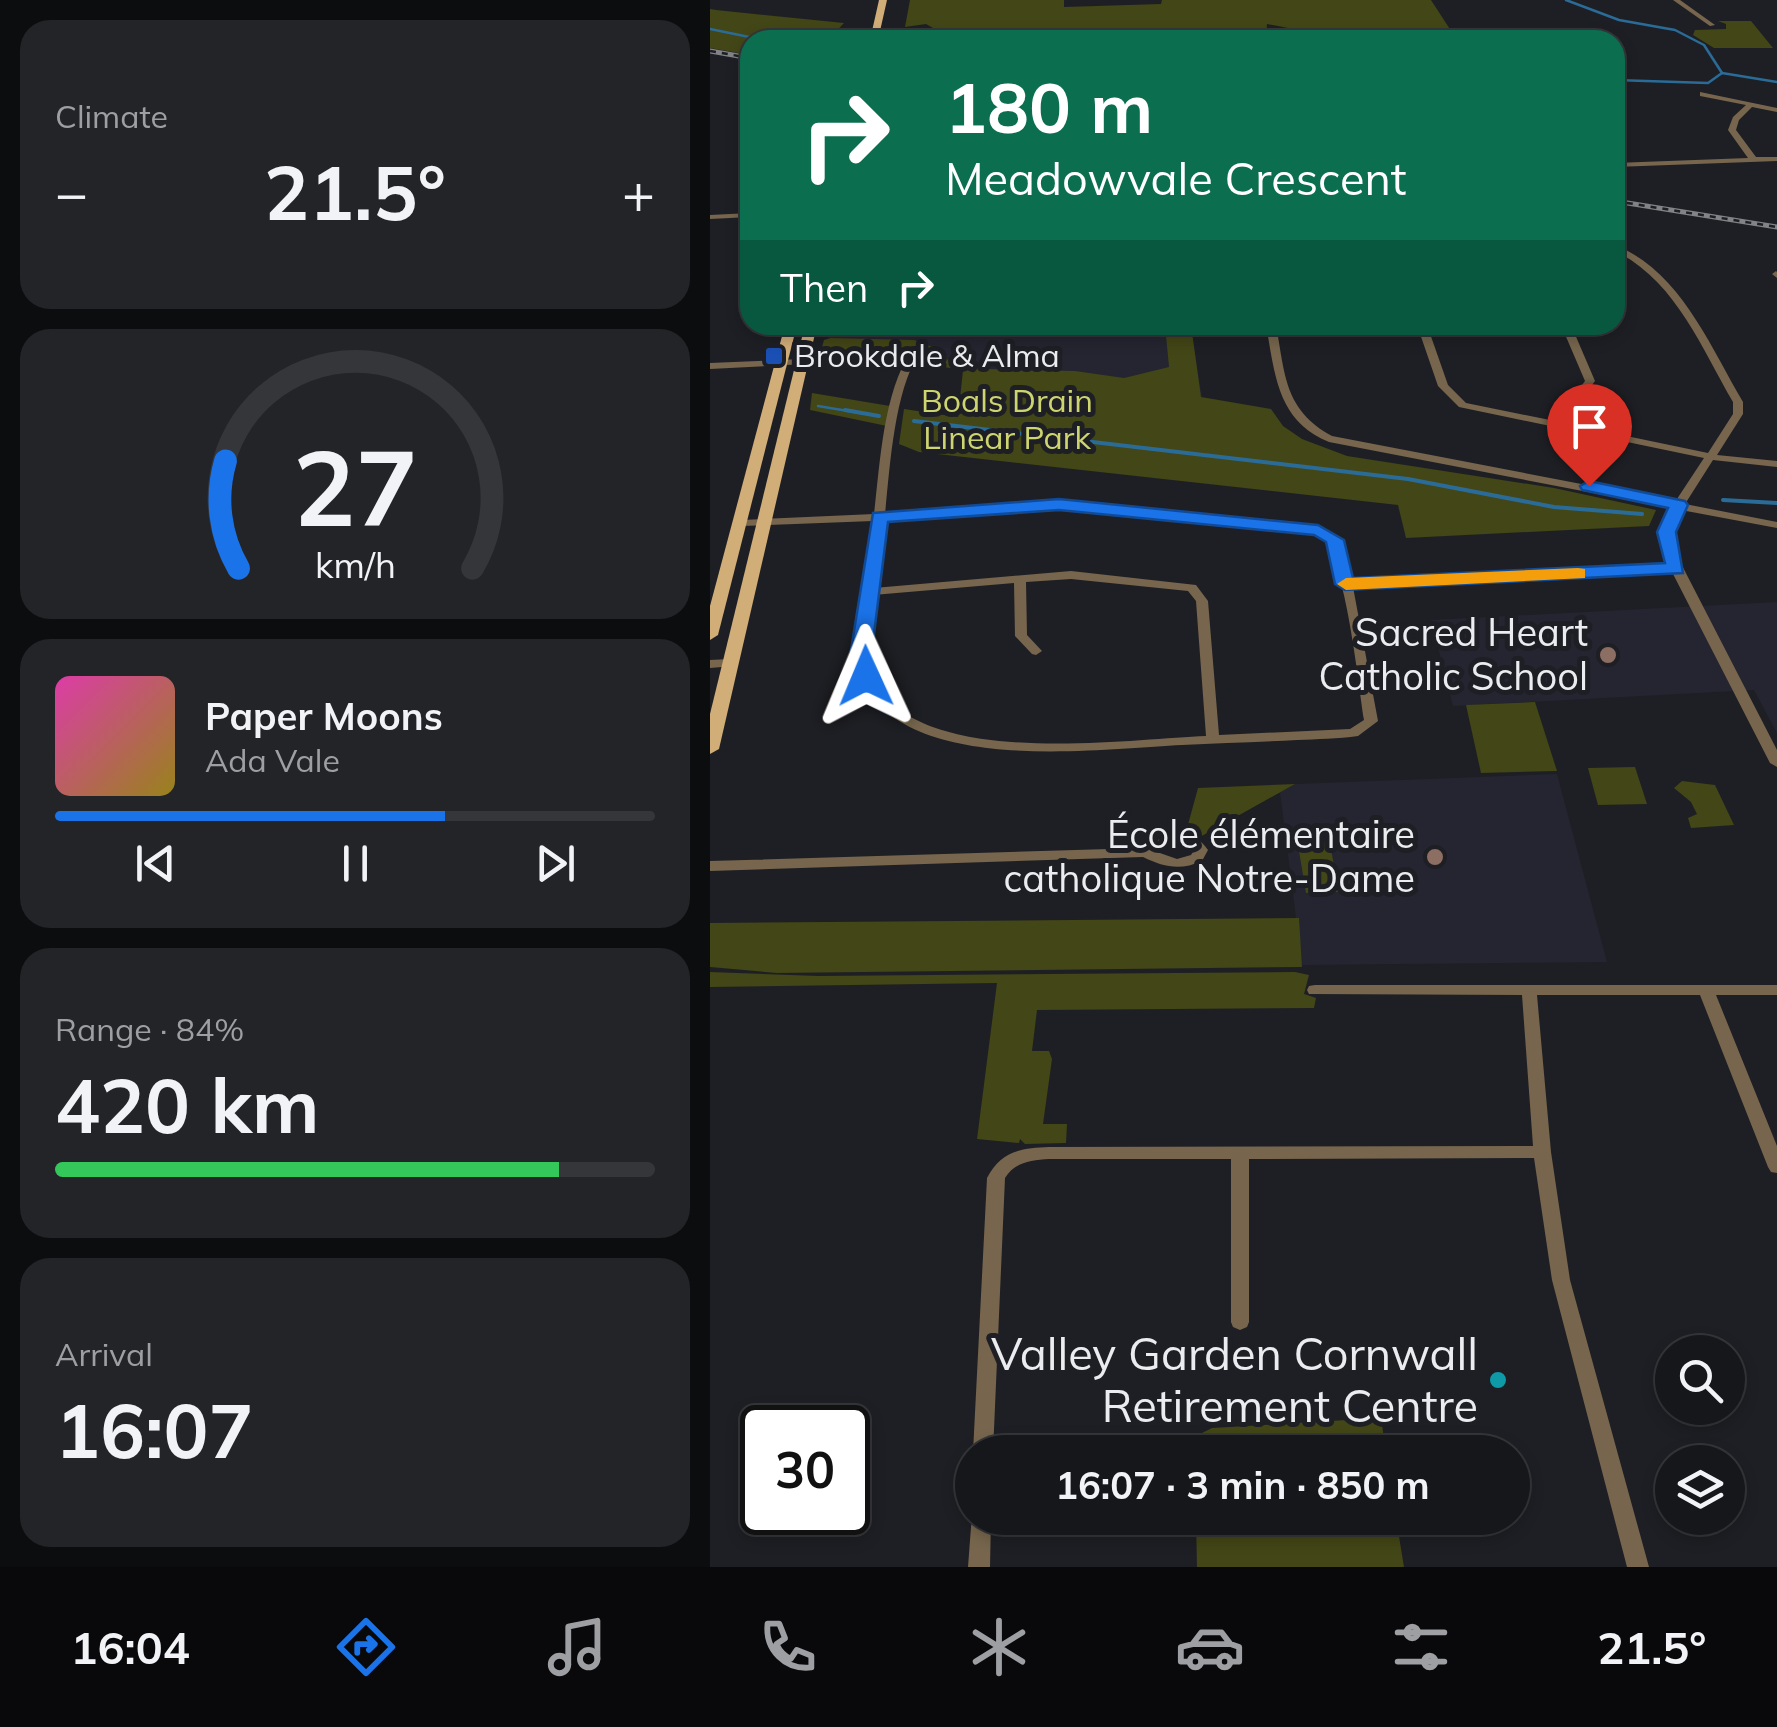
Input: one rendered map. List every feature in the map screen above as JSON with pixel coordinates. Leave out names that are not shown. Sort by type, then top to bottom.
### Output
[{"type":"main road","points":[[876,30],[883,0]]},
{"type":"main road","points":[[710,634],[789,335]]},
{"type":"main road","points":[[710,750],[809,335]]},
{"type":"street","points":[[1676,0],[1712,25]]},
{"type":"street","points":[[1704,94],[1777,110]]},
{"type":"street","points":[[1749,106],[1736,118],[1732,130],[1754,160]]},
{"type":"street","points":[[1625,165],[1777,159]]},
{"type":"street","points":[[710,217],[740,215]]},
{"type":"street","points":[[1625,252],[1646,261],[1663,281],[1738,402],[1738,414],[1666,532],[1676,568],[1777,763]]},
{"type":"street","points":[[1273,335],[1291,412],[1320,435],[1361,449],[1559,480],[1777,526]]},
{"type":"street","points":[[1425,335],[1443,386],[1457,402],[1480,411],[1712,457],[1777,464]]},
{"type":"street","points":[[1557,426],[1590,381],[1570,335]]},
{"type":"street","points":[[742,523],[880,517],[1059,505],[1318,530],[1334,540],[1371,721],[1368,726],[1353,733],[1000,746],[930,730],[890,708],[868,682],[862,650],[880,517],[904,361],[914,353]]},
{"type":"street","points":[[710,366],[802,362]]},
{"type":"street","points":[[1345,584],[1676,568]]},
{"type":"street","points":[[871,592],[1071,575],[1198,592],[1202,601],[1213,740]]},
{"type":"street","points":[[1020,580],[1021,636],[1036,651]]},
{"type":"street","points":[[710,664],[730,664]]},
{"type":"street","points":[[710,866],[1146,852]]},
{"type":"street","points":[[1315,990],[1777,990]]},
{"type":"street","points":[[1529,990],[1542,1152],[1561,1280],[1638,1567]]},
{"type":"street","points":[[1706,990],[1777,1167]]},
{"type":"street","points":[[984,1435],[990,1238],[999,1169],[1030,1154],[1542,1152]]},
{"type":"street","points":[[1240,1153],[1240,1322]]},
{"type":"street","points":[[980,1567],[981,1535]]},
{"type":"shaded area","points":[[829,335],[1192,335],[1202,397],[1191,405],[824,348]]},
{"type":"shaded area","name":"Sacred Heart Catholic School","points":[[1777,602],[1777,733],[1754,690],[1453,706],[1431,620]]},
{"type":"shaded area","name":"École élémentaire catholique Notre-Dame","points":[[1557,774],[1607,962],[1302,965],[1280,792],[1295,784]]},
{"type":"green space","points":[[910,0],[1064,0],[1064,7],[1161,4],[1162,0],[1431,0],[1450,30],[1290,30],[1267,24],[1267,30],[936,30],[926,24],[905,27]]},
{"type":"green space","points":[[710,9],[844,23],[837,30],[740,30],[740,53],[710,48]]},
{"type":"green space","points":[[1718,21],[1751,21],[1773,48],[1714,48],[1693,35],[1695,30],[1726,29],[1726,24]]},
{"type":"green space","name":"Boals Drain Linear Park","points":[[1166,335],[1192,335],[1201,397],[1271,409],[1283,426],[1302,439],[1347,456],[1554,488],[1656,510],[1649,526],[1406,538],[1398,505],[919,452],[899,444],[904,409],[958,417],[963,370],[913,362],[930,354],[917,346],[896,350],[894,358],[822,347],[824,340],[831,338],[914,340],[935,348],[949,361],[986,369],[1075,371],[1124,378],[1169,367]]},
{"type":"green space","points":[[812,393],[890,406],[887,426],[810,410]]},
{"type":"green space","points":[[1535,702],[1557,771],[1481,773],[1466,705]]},
{"type":"green space","points":[[1635,767],[1647,804],[1598,805],[1588,768]]},
{"type":"green space","points":[[1682,781],[1715,785],[1734,825],[1691,828],[1688,818],[1697,814],[1691,802],[1674,788]]},
{"type":"green space","points":[[1295,784],[1200,837],[1186,832],[1198,788]]},
{"type":"green space","points":[[1318,841],[1330,844],[1339,892],[1306,893],[1298,845]]},
{"type":"green space","points":[[1299,918],[1302,967],[777,973],[710,967],[710,923]]},
{"type":"green space","points":[[710,972],[818,976],[1295,972],[1309,975],[1304,994],[1316,998],[1314,1008],[1037,1010],[1032,1051],[1049,1051],[1052,1059],[1043,1124],[1067,1124],[1066,1143],[1025,1144],[1020,1139],[1019,1143],[977,1139],[997,983],[710,987]]},
{"type":"green space","points":[[1381,1418],[1384,1435],[1198,1435],[1212,1428]]},
{"type":"green space","points":[[1196,1535],[1399,1535],[1404,1567],[1197,1567]]},
{"type":"waterway","points":[[1566,0],[1619,20],[1675,30],[1704,45],[1722,73]]},
{"type":"waterway","points":[[710,29],[740,35]]},
{"type":"waterway","points":[[1625,80],[1708,83],[1722,73]]},
{"type":"waterway","points":[[1722,73],[1777,82]]},
{"type":"waterway","points":[[818,406],[860,413]]},
{"type":"waterway","points":[[845,410],[879,416]]},
{"type":"waterway","points":[[914,421],[1408,479],[1554,507],[1642,514]]},
{"type":"waterway","points":[[1723,500],[1777,503]]},
{"type":"railway","points":[[710,51],[740,56]]},
{"type":"railway","points":[[1625,203],[1777,227]]},
{"type":"slow traffic","points":[[1346,584],[1578,573]]},
{"type":"place","name":"Brookdale & Alma","points":[[774,356]]},
{"type":"place","name":"Sacred Heart Catholic School","points":[[1608,655]]},
{"type":"place","name":"École élémentaire catholique Notre-Dame","points":[[1435,857]]},
{"type":"place","name":"Valley Garden Cornwall Retirement Centre","points":[[1498,1380]]},
{"type":"route","points":[[866,676],[862,650],[880,517],[1059,505],[1318,530],[1332,536],[1345,584],[1676,568],[1666,532],[1679,505],[1589,486]]}]
